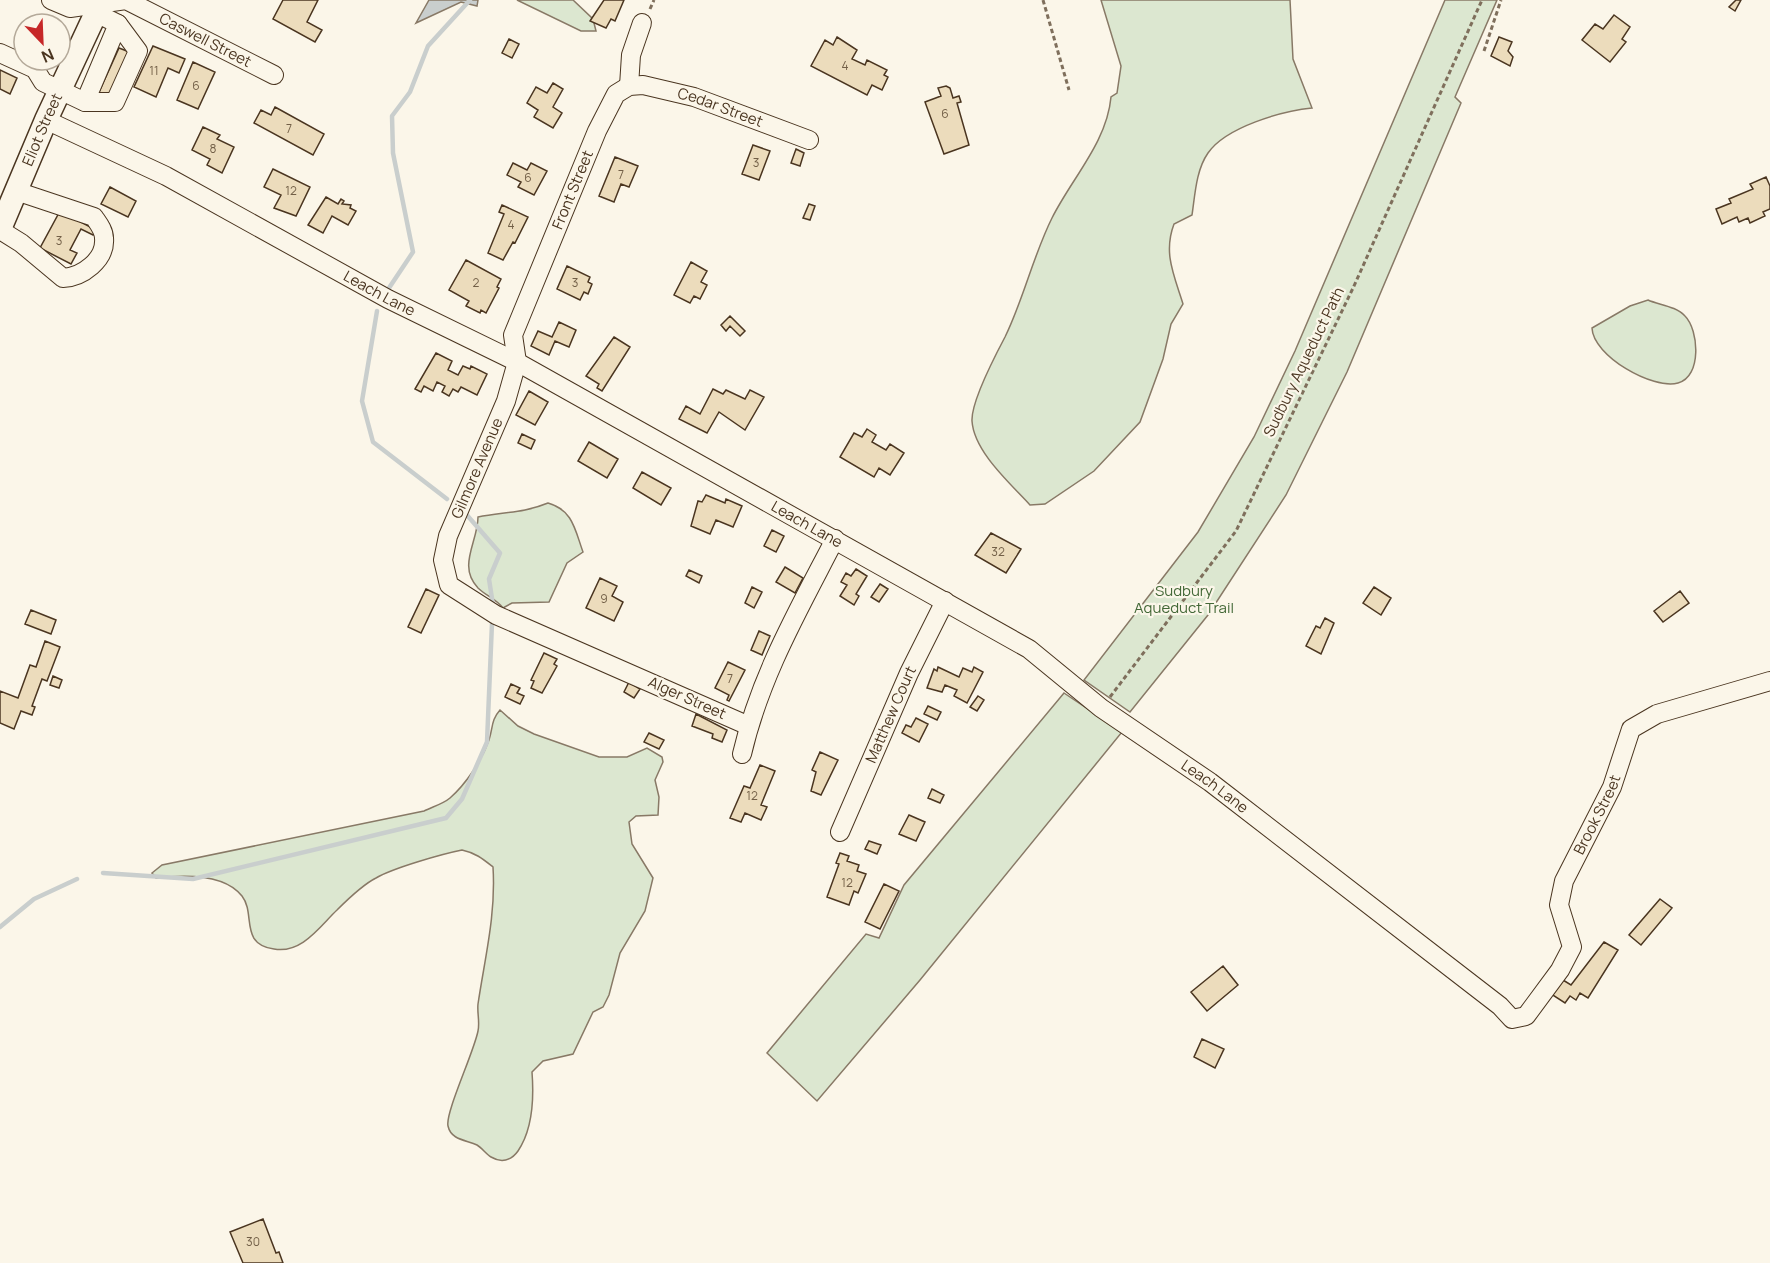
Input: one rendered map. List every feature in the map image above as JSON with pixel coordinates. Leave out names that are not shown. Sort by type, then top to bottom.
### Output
[{"type":"main road","name":"Eliot Street","points":[[0,230],[59,90],[100,5]]},
{"type":"street","name":"Caswell Street","points":[[51,0],[70,8],[126,0],[274,75]]},
{"type":"street","points":[[0,53],[35,69],[43,82],[85,102],[115,102],[138,51],[100,5]]},
{"type":"street","points":[[629,86],[631,55],[642,23]]},
{"type":"street","points":[[85,102],[118,24]]},
{"type":"street","name":"Cedar Street","points":[[629,86],[643,85],[694,97],[809,140]]},
{"type":"street","name":"Front Street","points":[[517,362],[513,335],[539,269],[607,112],[616,94],[629,86]]},
{"type":"street","name":"Leach Lane","points":[[46,120],[166,176],[388,299],[517,362],[945,601],[1040,657],[1101,708],[1210,782],[1500,1006],[1512,1019]]},
{"type":"street","points":[[0,230],[21,243],[63,278],[83,274],[104,247],[104,236],[94,217],[16,191]]},
{"type":"street","name":"Gilmore Avenue","points":[[446,576],[443,560],[448,536],[489,445],[517,362]]},
{"type":"street","points":[[742,754],[748,726],[774,656],[835,539]]},
{"type":"street","name":"Alger Street","points":[[446,576],[449,585],[496,615],[748,726]]},
{"type":"street","name":"Matthew Court","points":[[840,831],[909,673],[945,601]]},
{"type":"street","name":"Brook Street","points":[[1512,1019],[1526,1016],[1532,1009],[1560,970],[1572,947],[1559,905],[1564,881],[1612,787],[1631,729],[1657,714],[1770,681]]},
{"type":"path","points":[[1043,0],[1069,90]]},
{"type":"path","name":"Sudbury Aqueduct Path","points":[[1101,708],[1236,531],[1354,286],[1482,0]]},
{"type":"path","points":[[1484,51],[1501,0]]},
{"type":"green space","points":[[517,0],[573,0],[593,19],[596,31],[581,31]]},
{"type":"green space","points":[[1101,0],[1290,0],[1293,59],[1312,108],[1271,117],[1241,128],[1216,144],[1208,153],[1198,175],[1192,215],[1174,224],[1171,235],[1171,264],[1183,304],[1171,324],[1163,359],[1140,422],[1094,471],[1045,504],[1030,505],[986,456],[974,433],[973,413],[985,378],[1018,307],[1045,232],[1096,145],[1108,113],[1111,97],[1117,93],[1121,66]]},
{"type":"green space","name":"Sudbury Aqueduct Trail","points":[[1445,0],[1497,0],[1455,97],[1461,103],[1347,372],[1286,495],[1208,615],[1130,712],[1084,680],[1198,532],[1254,437],[1295,351]]},
{"type":"green space","points":[[1648,300],[1672,308],[1685,316],[1690,323],[1696,352],[1694,363],[1686,379],[1678,383],[1667,384],[1654,381],[1626,369],[1613,360],[1595,339],[1592,328],[1630,306]]},
{"type":"green space","points":[[548,503],[556,506],[568,516],[583,552],[567,563],[549,602],[512,603],[503,608],[478,588],[469,571],[470,554],[478,517],[522,511]]},
{"type":"green space","points":[[1064,693],[1122,732],[920,980],[817,1101],[767,1053],[866,934],[879,938],[904,885]]},
{"type":"green space","points":[[500,710],[518,726],[534,734],[599,757],[627,757],[647,748],[662,757],[663,762],[655,780],[659,797],[658,815],[636,816],[629,822],[632,844],[653,878],[645,911],[620,953],[609,995],[603,1007],[593,1012],[573,1054],[543,1061],[532,1072],[533,1092],[527,1133],[518,1151],[509,1159],[502,1160],[491,1157],[477,1145],[456,1137],[448,1126],[451,1109],[478,1031],[478,1004],[493,902],[493,867],[475,855],[462,850],[394,870],[360,888],[302,943],[284,949],[263,946],[256,941],[252,935],[246,903],[234,888],[213,879],[189,876],[156,878],[152,873],[162,865],[424,811],[441,804],[462,786],[473,771],[486,748],[494,721]]},
{"type":"shaded area","points":[[429,0],[478,0],[477,6],[461,2],[416,23]]},
{"type":"building","points":[[283,0],[318,0],[307,22],[322,30],[315,42],[273,19]]},
{"type":"building","points":[[604,0],[624,0],[615,21],[611,19],[606,28],[590,21]]},
{"type":"building","points":[[1736,0],[1741,0],[1735,11],[1729,7]]},
{"type":"building","points":[[1614,15],[1630,27],[1622,39],[1626,42],[1610,62],[1582,40],[1595,24],[1603,29]]},
{"type":"building","points":[[837,37],[857,50],[852,59],[865,65],[867,60],[887,70],[884,75],[888,77],[882,90],[872,85],[867,95],[811,66],[825,40],[833,45]]},
{"type":"building","points":[[1499,37],[1512,42],[1508,51],[1513,57],[1510,66],[1491,56]]},
{"type":"building","points":[[509,39],[519,44],[512,58],[502,53]]},
{"type":"building","points":[[153,46],[185,59],[179,73],[168,68],[156,97],[134,87]]},
{"type":"building","points":[[119,48],[132,53],[112,98],[99,92]]},
{"type":"building","points":[[193,62],[215,72],[198,109],[177,100]]},
{"type":"building","points":[[0,70],[17,78],[10,94],[0,89]]},
{"type":"building","points":[[553,83],[563,89],[553,107],[562,113],[553,128],[534,117],[538,110],[527,103],[536,87],[547,93]]},
{"type":"building","points":[[946,86],[950,88],[953,98],[959,96],[961,102],[957,103],[969,145],[944,154],[925,102],[941,96],[938,88]]},
{"type":"building","points":[[275,107],[324,134],[313,155],[254,123],[261,110],[271,115]]},
{"type":"building","points":[[203,127],[220,135],[217,139],[234,147],[222,173],[207,165],[210,159],[192,150]]},
{"type":"building","points":[[753,145],[770,151],[759,180],[742,174]]},
{"type":"building","points":[[796,149],[804,153],[800,166],[791,163]]},
{"type":"building","points":[[615,157],[638,166],[629,187],[621,184],[614,202],[599,196]]},
{"type":"building","points":[[513,163],[527,170],[531,163],[547,171],[534,195],[518,187],[521,182],[507,175]]},
{"type":"building","points":[[273,169],[310,187],[296,216],[274,208],[281,195],[264,187]]},
{"type":"building","points":[[1766,177],[1770,186],[1770,209],[1763,212],[1765,216],[1750,223],[1748,218],[1739,222],[1737,217],[1722,224],[1716,209],[1731,203],[1729,199],[1753,189],[1750,184]]},
{"type":"building","points":[[110,187],[136,201],[128,217],[101,204]]},
{"type":"building","points":[[326,197],[338,204],[341,199],[344,201],[342,204],[351,205],[350,208],[356,211],[348,225],[332,216],[323,233],[308,225]]},
{"type":"building","points":[[809,204],[815,206],[810,220],[803,218]]},
{"type":"building","points":[[502,205],[528,217],[515,243],[513,242],[503,260],[488,253],[504,214],[499,212]]},
{"type":"building","points":[[60,211],[96,230],[93,235],[81,229],[70,250],[77,253],[71,264],[40,248]]},
{"type":"building","points":[[466,260],[501,279],[497,287],[499,288],[486,313],[481,310],[480,313],[466,306],[469,301],[449,290]]},
{"type":"building","points":[[691,262],[707,271],[701,282],[707,285],[700,299],[694,296],[690,303],[674,295]]},
{"type":"building","points":[[567,266],[590,277],[588,282],[592,284],[588,294],[584,292],[580,300],[557,289]]},
{"type":"building","points":[[730,316],[745,331],[740,336],[730,326],[726,331],[721,325]]},
{"type":"building","points":[[559,322],[576,330],[569,347],[555,341],[549,355],[531,346],[538,331],[552,337]]},
{"type":"building","points":[[614,337],[630,347],[602,391],[597,388],[599,384],[586,376]]},
{"type":"building","points":[[436,353],[452,361],[448,370],[458,375],[463,366],[470,369],[471,366],[487,374],[477,395],[461,387],[458,392],[453,389],[449,396],[442,392],[445,386],[437,382],[433,391],[424,386],[421,392],[415,389]]},
{"type":"building","points":[[713,389],[723,394],[726,390],[745,399],[750,390],[764,397],[745,430],[719,412],[707,433],[679,419],[686,406],[700,414]]},
{"type":"building","points":[[529,391],[548,402],[535,425],[516,415]]},
{"type":"building","points":[[867,429],[876,435],[872,442],[886,450],[890,444],[904,453],[890,475],[879,468],[874,477],[840,457],[854,433],[862,437]]},
{"type":"building","points":[[522,434],[535,440],[531,449],[518,443]]},
{"type":"building","points":[[589,442],[618,459],[607,478],[578,461]]},
{"type":"building","points":[[642,472],[671,488],[661,505],[633,488]]},
{"type":"building","points":[[706,495],[725,503],[726,499],[742,506],[733,527],[716,520],[710,534],[691,526],[698,501],[702,502]]},
{"type":"building","points":[[772,530],[784,536],[776,552],[764,546]]},
{"type":"building","points":[[991,533],[1021,549],[1006,573],[975,555]]},
{"type":"building","points":[[785,567],[803,578],[795,593],[776,582]]},
{"type":"building","points":[[856,569],[867,576],[856,594],[859,596],[854,605],[840,596],[847,585],[841,582],[846,573],[851,576]]},
{"type":"building","points":[[689,570],[702,576],[699,583],[686,576]]},
{"type":"building","points":[[600,578],[617,586],[612,596],[623,602],[614,621],[586,608]]},
{"type":"building","points":[[880,584],[888,589],[879,602],[871,597]]},
{"type":"building","points":[[752,587],[762,592],[754,608],[745,603]]},
{"type":"building","points":[[1374,587],[1391,598],[1381,615],[1363,603]]},
{"type":"building","points":[[426,589],[439,595],[421,633],[408,627]]},
{"type":"building","points":[[1680,591],[1689,603],[1663,622],[1654,611]]},
{"type":"building","points":[[31,610],[56,620],[51,634],[25,624]]},
{"type":"building","points":[[1325,618],[1334,623],[1321,654],[1306,646],[1316,626],[1320,628]]},
{"type":"building","points":[[759,631],[770,636],[762,655],[751,650]]},
{"type":"building","points":[[45,641],[60,647],[47,681],[42,679],[32,706],[35,707],[32,715],[21,711],[14,729],[0,723],[0,691],[18,698],[30,665],[36,667]]},
{"type":"building","points":[[544,653],[557,659],[554,664],[557,666],[542,693],[531,688],[534,681],[531,680]]},
{"type":"building","points":[[728,662],[745,670],[729,701],[727,700],[729,695],[715,688]]},
{"type":"building","points":[[938,667],[959,677],[963,668],[972,672],[974,667],[983,672],[967,703],[954,696],[957,690],[945,685],[942,692],[927,688],[934,669],[937,671]]},
{"type":"building","points":[[53,676],[62,680],[59,688],[50,685]]},
{"type":"building","points":[[629,682],[640,689],[634,698],[624,692]]},
{"type":"building","points":[[511,684],[520,688],[517,693],[524,696],[520,704],[505,697]]},
{"type":"building","points":[[978,696],[984,700],[977,711],[970,707]]},
{"type":"building","points":[[928,706],[941,712],[937,720],[924,714]]},
{"type":"building","points":[[696,714],[727,730],[722,742],[712,738],[713,734],[692,726]]},
{"type":"building","points":[[916,718],[928,724],[919,742],[902,733],[906,725],[911,727]]},
{"type":"building","points":[[649,733],[664,740],[659,749],[644,742]]},
{"type":"building","points":[[820,752],[838,760],[821,795],[811,791],[816,772],[812,770]]},
{"type":"building","points":[[760,765],[775,771],[761,805],[767,807],[761,820],[745,813],[741,822],[730,818],[744,786],[750,788]]},
{"type":"building","points":[[932,789],[944,795],[940,803],[928,798]]},
{"type":"building","points":[[909,815],[925,822],[916,841],[899,834]]},
{"type":"building","points":[[869,841],[881,845],[877,854],[865,849]]},
{"type":"building","points":[[840,853],[849,856],[847,861],[859,865],[857,871],[866,874],[858,893],[854,891],[849,905],[827,897],[839,864],[836,863]]},
{"type":"building","points":[[884,884],[899,891],[880,929],[865,922]]},
{"type":"building","points":[[1660,899],[1672,908],[1641,945],[1629,935]]},
{"type":"building","points":[[1604,942],[1618,950],[1588,998],[1580,993],[1576,1000],[1570,996],[1565,1003],[1548,992],[1563,980],[1571,985]]},
{"type":"building","points":[[1223,966],[1238,985],[1207,1011],[1191,992]]},
{"type":"building","points":[[1202,1039],[1224,1049],[1215,1068],[1194,1057]]},
{"type":"building","points":[[263,1219],[276,1253],[279,1252],[283,1263],[243,1263],[230,1232]]},
{"type":"waterway","points":[[389,288],[413,252],[393,153],[392,116],[410,92],[428,46],[470,0]]},
{"type":"waterway","points":[[377,311],[362,401],[373,442],[447,499]]},
{"type":"waterway","points":[[466,514],[500,553],[489,579],[493,605]]},
{"type":"waterway","points":[[103,873],[193,879],[446,818],[462,799],[487,742],[492,623]]},
{"type":"waterway","points":[[0,927],[34,899],[77,879]]}]
